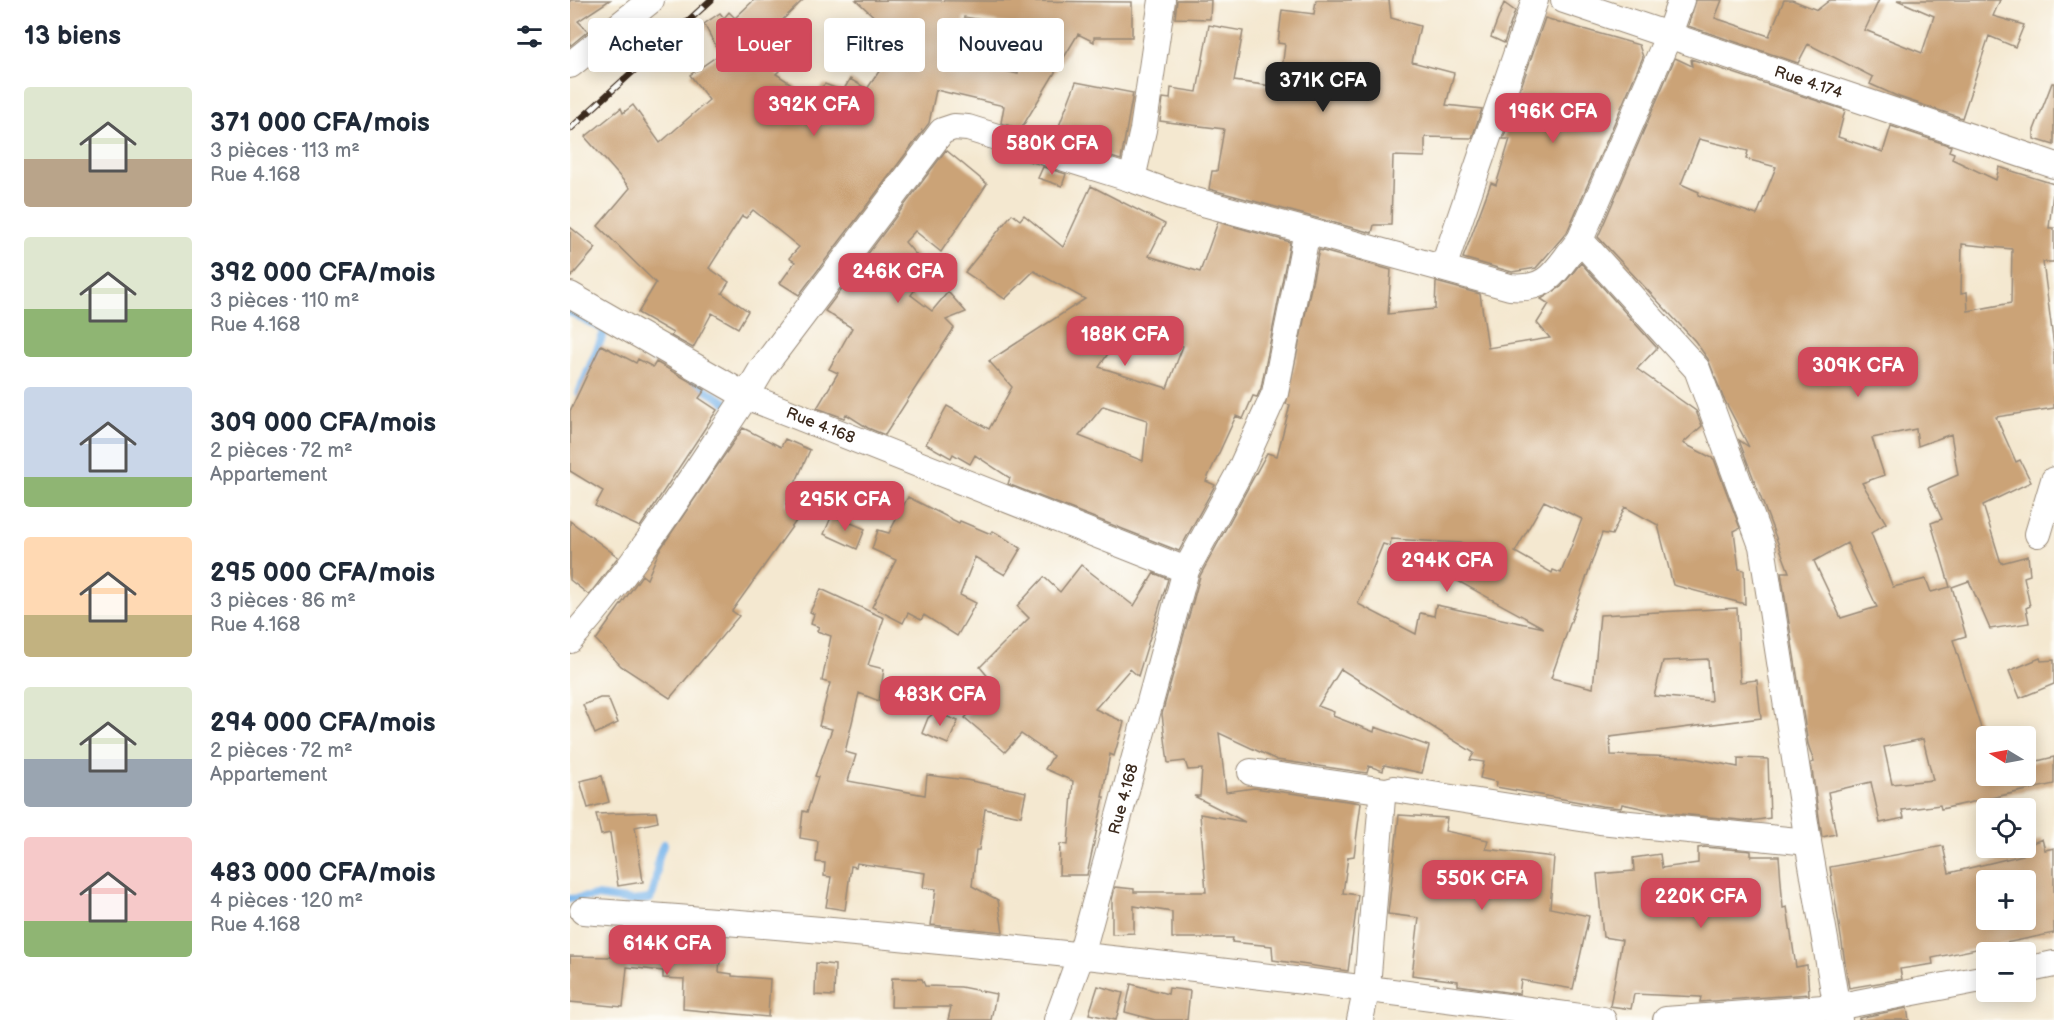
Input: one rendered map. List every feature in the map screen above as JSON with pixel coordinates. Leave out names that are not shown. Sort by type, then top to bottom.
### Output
[{"type":"street","points":[[570,65],[651,0]]},
{"type":"street","points":[[1132,179],[1143,130],[1162,0]]},
{"type":"street","points":[[1443,268],[1535,0]]},
{"type":"street","name":"Rue 4.174","points":[[1564,0],[1668,37],[2054,165]]},
{"type":"street","points":[[570,640],[608,598],[653,537],[762,369],[942,131],[954,127],[968,128],[1132,179],[1181,197],[1510,287],[1529,289],[1542,285],[1580,240],[1668,37],[1681,0]]},
{"type":"street","points":[[1186,570],[1238,475],[1275,393],[1307,231]]},
{"type":"street","points":[[1580,240],[1697,369],[1762,546],[1808,842],[1838,1014]]},
{"type":"street","name":"Rue 4.168","points":[[570,295],[746,396],[1186,570],[1081,956],[1057,1020]]},
{"type":"street","points":[[2038,534],[2054,480]]},
{"type":"street","points":[[1251,771],[1386,791],[1394,789],[1600,821],[1808,842]]},
{"type":"street","points":[[1360,1020],[1367,987],[1382,798],[1386,791]]},
{"type":"street","points":[[583,911],[744,922],[1081,956],[1367,987],[1603,1020]]},
{"type":"street","points":[[2036,968],[2054,964]]},
{"type":"street","points":[[1666,1020],[1838,1014],[1976,980]]},
{"type":"building","points":[[570,0],[610,0],[578,21],[588,31],[570,46]]},
{"type":"building","points":[[754,0],[803,0],[785,18],[735,18]]},
{"type":"building","points":[[856,0],[1132,2],[1132,37],[1094,37],[1094,42],[1078,34],[1064,57],[1064,18],[937,18],[937,72],[1018,74],[1018,72],[1055,72],[1021,129],[1001,123],[1004,106],[936,90],[929,123],[799,295],[780,283],[795,262],[789,258],[799,247],[753,210],[746,218],[742,216],[709,268],[729,282],[722,293],[748,311],[738,328],[712,313],[693,348],[671,336],[673,333],[638,313],[656,283],[598,226],[630,188],[585,137],[621,108],[623,113],[633,105],[660,143],[709,100],[690,75],[694,72],[704,72],[704,65],[716,57],[716,72],[778,72],[776,74],[811,97],[825,84],[843,91],[850,79],[867,89],[879,72],[925,72],[925,18],[876,18]]},
{"type":"building","points":[[1177,0],[1211,0],[1210,19],[1175,18]]},
{"type":"building","points":[[1316,0],[1389,0],[1391,18],[1420,26],[1412,62],[1454,73],[1446,105],[1482,109],[1472,138],[1425,137],[1425,157],[1393,156],[1391,225],[1374,225],[1372,233],[1209,189],[1212,171],[1217,171],[1224,129],[1160,121],[1163,98],[1170,99],[1171,88],[1197,92],[1209,25],[1243,31],[1234,81],[1280,87],[1285,44],[1278,43],[1282,10],[1314,14]]},
{"type":"building","points":[[1696,0],[1722,0],[1715,18],[1769,36],[1784,0],[1792,0],[1817,10],[1830,0],[1879,0],[1865,30],[1922,53],[1934,16],[1897,0],[2000,0],[1993,16],[2024,25],[2015,47],[1989,36],[1962,118],[1899,97],[1870,84],[1873,77],[1808,44],[1798,63],[1688,26]]},
{"type":"building","points":[[1504,3],[1515,11],[1504,43],[1491,37]]},
{"type":"building","points":[[729,12],[735,18],[724,18]]},
{"type":"building","points":[[720,13],[724,18],[716,18],[716,46],[704,24]]},
{"type":"building","points":[[1545,18],[1639,45],[1643,57],[1567,232],[1536,268],[1512,272],[1463,258],[1491,183],[1496,185],[1510,139],[1503,139]]},
{"type":"building","points":[[1675,58],[1692,66],[1691,59],[1845,110],[1838,137],[1883,152],[1891,126],[1951,146],[1949,151],[1954,153],[1952,159],[1996,180],[1999,167],[2054,184],[2049,228],[2054,228],[2054,262],[2043,262],[2054,347],[2054,408],[1996,417],[2016,462],[2020,460],[2031,482],[1983,505],[2001,563],[2028,556],[2030,575],[2024,577],[2030,606],[2026,608],[2029,623],[1990,629],[1969,581],[1952,587],[1966,636],[1953,640],[1980,726],[1976,726],[1976,786],[2036,786],[2036,761],[2054,757],[2054,784],[1991,798],[1976,798],[1976,801],[1941,809],[1940,805],[1902,810],[1904,818],[1880,823],[1871,782],[1828,792],[1836,834],[1822,837],[1811,763],[1814,762],[1808,744],[1781,572],[1789,572],[1739,440],[1749,447],[1723,397],[1708,359],[1695,341],[1598,237]],"holes":[[[1699,139],[1748,151],[1746,159],[1776,167],[1757,215],[1698,195],[1699,192],[1681,184]],[[1962,244],[2012,249],[2011,303],[1968,311],[1967,292],[1961,293]],[[1916,429],[1918,446],[1951,434],[1958,475],[1928,488],[1942,519],[1931,523],[1950,587],[1931,592],[1926,579],[1893,587],[1871,533],[1886,523],[1862,483],[1884,475],[1872,438]],[[1847,543],[1877,607],[1841,618],[1814,561]],[[1923,739],[1933,780],[1892,784],[1884,747]]]},
{"type":"building","points":[[1076,82],[1133,93],[1121,160],[1054,139]]},
{"type":"building","points":[[2052,83],[2054,83],[2054,145],[2034,139],[2034,130]]},
{"type":"building","points":[[946,150],[987,184],[941,252],[915,231],[905,242],[929,270],[911,295],[932,311],[948,292],[966,312],[946,320],[954,328],[885,435],[868,428],[846,414],[844,418],[817,408],[838,373],[829,369],[852,328],[825,311]]},
{"type":"building","points":[[1043,167],[1066,174],[1062,186],[1038,178]]},
{"type":"building","points":[[1091,186],[1165,224],[1149,256],[1200,272],[1218,222],[1290,242],[1261,388],[1257,397],[1253,396],[1243,419],[1236,416],[1206,481],[1215,485],[1179,551],[1008,484],[1010,478],[975,455],[970,464],[953,454],[951,458],[926,444],[947,406],[989,429],[1012,387],[989,361],[1085,299],[1034,271],[1005,299],[965,272],[1012,214],[1020,220],[1024,215],[1063,247]],"holes":[[[1127,325],[1183,346],[1167,388],[1099,367]],[[1103,406],[1147,420],[1143,461],[1079,436]]]},
{"type":"building","points":[[570,227],[596,248],[570,278]]},
{"type":"building","points":[[1319,250],[1391,270],[1388,314],[1435,309],[1436,282],[1480,294],[1488,348],[1550,338],[1537,323],[1549,304],[1541,299],[1561,287],[1581,263],[1657,348],[1637,369],[1696,411],[1702,426],[1683,443],[1714,459],[1740,528],[1734,531],[1739,569],[1744,570],[1745,604],[1673,585],[1658,525],[1625,507],[1612,535],[1602,533],[1551,678],[1593,688],[1600,615],[1737,608],[1740,682],[1757,680],[1761,718],[1610,737],[1611,755],[1687,757],[1738,767],[1738,758],[1768,759],[1770,818],[1750,821],[1660,812],[1622,804],[1621,808],[1602,806],[1496,787],[1497,782],[1480,778],[1484,762],[1470,760],[1474,753],[1341,669],[1318,706],[1334,712],[1333,716],[1374,732],[1375,727],[1429,746],[1422,773],[1384,765],[1383,771],[1369,766],[1367,773],[1277,760],[1219,733],[1226,792],[1254,788],[1361,803],[1354,856],[1348,857],[1343,893],[1358,895],[1348,971],[1273,960],[1272,946],[1232,942],[1233,938],[1172,938],[1172,912],[1134,906],[1134,933],[1112,934],[1112,900],[1115,887],[1134,889],[1134,892],[1206,892],[1200,814],[1245,822],[1194,796],[1200,796],[1202,769],[1188,770],[1185,761],[1168,763],[1162,714],[1200,576],[1267,453],[1277,456],[1290,405],[1286,404]],"holes":[[[1544,501],[1582,519],[1561,573],[1553,570],[1552,573],[1515,552]],[[1391,539],[1462,543],[1445,574],[1544,628],[1436,605],[1434,616],[1420,613],[1416,634],[1358,604],[1383,544],[1390,546]],[[1708,659],[1711,701],[1654,696],[1663,661]]]},
{"type":"building","points":[[601,345],[636,363],[638,359],[653,367],[656,362],[705,390],[699,398],[717,410],[640,527],[595,506],[603,491],[570,471],[570,411]]},
{"type":"building","points":[[743,428],[781,447],[785,439],[810,450],[786,504],[801,514],[732,611],[739,616],[670,698],[621,666],[596,640],[642,575],[647,579],[659,551]]},
{"type":"building","points":[[908,497],[959,523],[960,521],[991,534],[993,531],[1021,548],[1005,575],[975,557],[960,595],[976,603],[957,636],[924,615],[921,620],[908,613],[903,623],[872,607],[896,560],[872,549],[878,530],[889,533]]},
{"type":"building","points":[[832,515],[865,529],[857,549],[824,534]]},
{"type":"building","points":[[570,521],[618,557],[589,595],[570,580]]},
{"type":"building","points":[[1081,565],[1134,606],[1154,573],[1168,579],[1138,676],[1130,669],[1095,709],[1124,722],[1114,756],[1110,754],[1102,797],[1104,797],[1087,875],[1059,875],[1060,844],[1068,845],[1073,781],[1045,769],[1053,756],[1021,734],[1005,752],[965,718],[995,685],[980,667],[1029,618],[1017,606],[1044,577],[1060,592]]},
{"type":"building","points":[[821,589],[884,618],[868,665],[884,669],[879,701],[859,693],[845,752],[856,755],[848,781],[925,795],[927,775],[1026,792],[1021,816],[985,809],[979,850],[976,850],[972,886],[998,900],[1003,932],[931,925],[936,889],[923,888],[925,873],[857,863],[856,867],[851,866],[845,910],[826,907],[831,877],[824,876],[825,863],[816,862],[818,841],[800,838],[803,811],[807,812],[818,777],[815,776],[832,729],[819,726],[830,683],[822,681],[831,636],[817,631],[819,627],[811,624],[814,614],[810,612]]},
{"type":"building","points":[[2040,658],[2041,661],[2054,660],[2054,684],[2020,698],[2009,671]]},
{"type":"building","points":[[600,698],[608,698],[618,723],[595,734],[583,705]]},
{"type":"building","points":[[935,712],[958,721],[948,744],[922,733],[928,718]]},
{"type":"building","points":[[602,776],[609,802],[588,808],[580,781]]},
{"type":"building","points":[[656,812],[658,822],[635,827],[643,882],[618,886],[610,833],[601,835],[596,814]]},
{"type":"building","points":[[1399,815],[1447,818],[1445,831],[1488,840],[1486,849],[1554,857],[1550,908],[1589,916],[1573,989],[1521,980],[1519,994],[1458,985],[1458,981],[1412,975],[1419,918],[1388,914]]},
{"type":"building","points":[[2042,839],[2045,850],[2054,848],[2054,933],[2010,942],[1976,942],[1976,949],[1932,958],[1933,964],[1900,969],[1902,979],[1849,988],[1830,867],[1943,846],[1949,873],[2011,858],[2036,858],[2036,842]]},
{"type":"building","points":[[1698,848],[1751,851],[1751,856],[1779,856],[1783,908],[1787,907],[1796,967],[1807,965],[1809,994],[1700,1002],[1701,997],[1634,994],[1631,1009],[1610,1006],[1622,940],[1603,937],[1597,874],[1634,871],[1633,858],[1660,854],[1662,868],[1698,863]]},
{"type":"building","points":[[622,934],[700,939],[699,958],[720,959],[719,972],[732,974],[732,976],[770,979],[768,1017],[683,1009],[684,979],[663,978],[663,971],[627,967],[623,1007],[570,1002],[570,956],[611,957],[612,943],[621,944]]},
{"type":"building","points":[[816,963],[835,965],[834,996],[815,995]]},
{"type":"building","points":[[892,978],[922,979],[925,986],[961,987],[996,994],[991,1020],[948,1020],[951,1007],[891,1007]]},
{"type":"building","points":[[1131,984],[1168,994],[1169,988],[1190,991],[1187,1020],[1155,1020],[1125,1012]]},
{"type":"building","points":[[1098,986],[1123,993],[1116,1020],[1089,1014]]},
{"type":"building","points":[[1907,1008],[1909,1020],[1859,1020],[1859,1018]]},
{"type":"waterway","points":[[570,312],[580,317]]},
{"type":"waterway","points":[[579,393],[605,330],[581,318]]},
{"type":"waterway","points":[[643,351],[729,404]]},
{"type":"waterway","points":[[570,899],[597,896],[632,901],[650,899],[664,844]]},
{"type":"railway","points":[[570,129],[711,0]]}]
